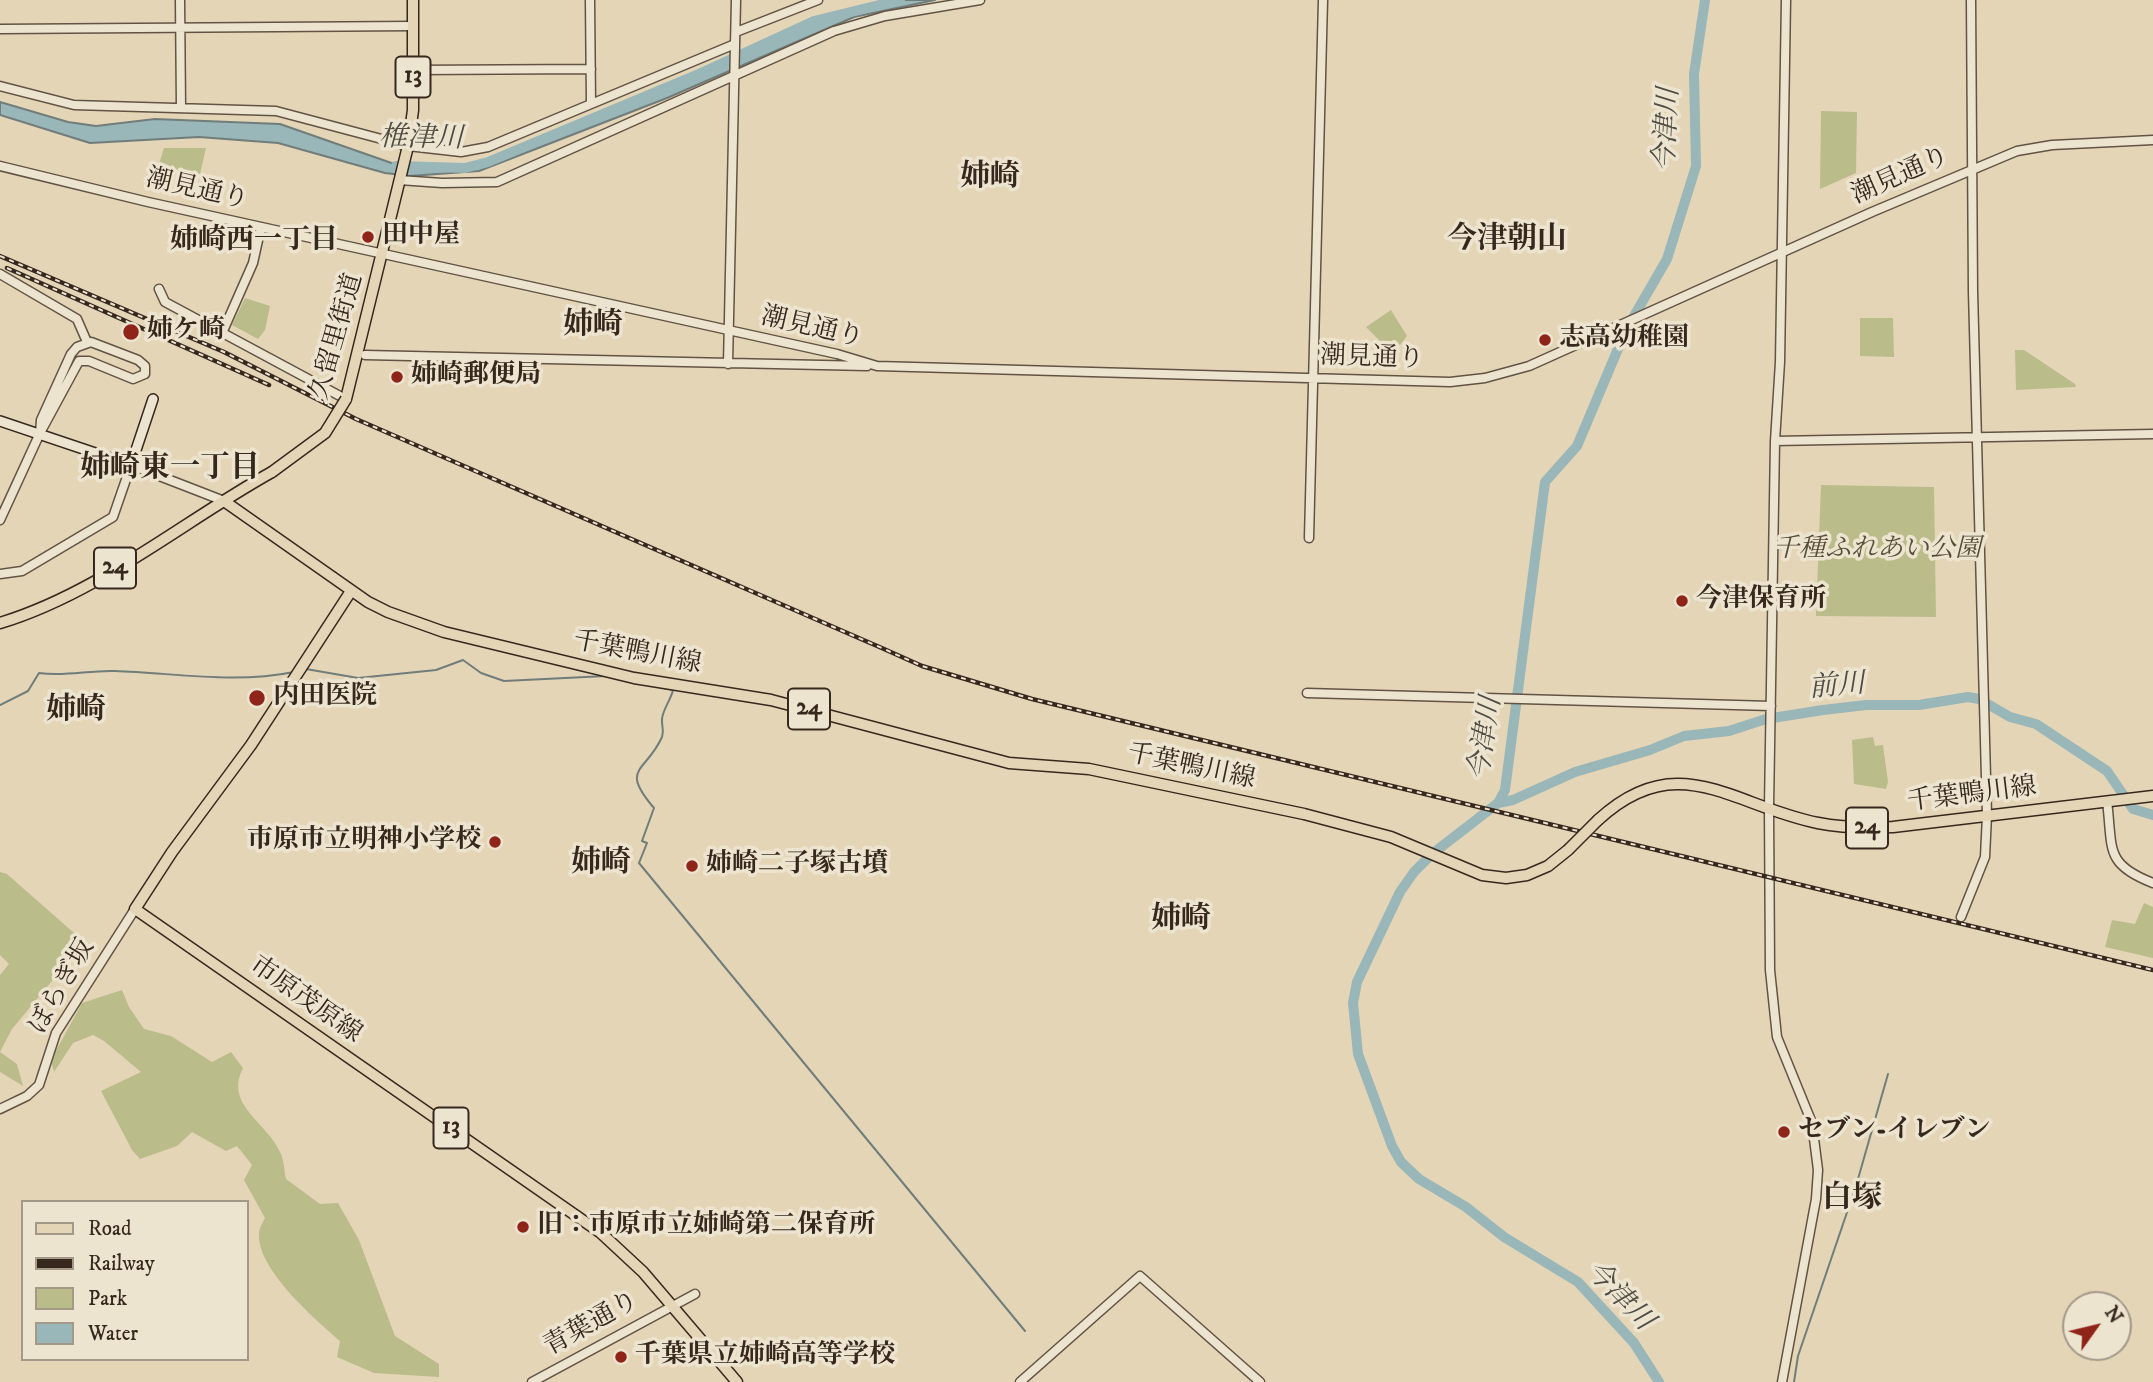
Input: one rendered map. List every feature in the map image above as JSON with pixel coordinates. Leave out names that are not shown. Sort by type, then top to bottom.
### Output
[{"type":"main road","name":"久留里街道","points":[[0,623],[36,611],[80,590],[272,472],[326,433],[339,413],[351,385],[407,149],[413,110],[413,0]]},
{"type":"main road","points":[[0,421],[131,465],[153,399]]},
{"type":"main road","name":"千葉鴨川線","points":[[224,501],[351,591],[388,612],[422,625],[634,678],[771,700],[1009,763],[1089,769],[1374,831],[1482,875],[1516,877],[1548,866],[1598,820],[1632,794],[1672,783],[1710,787],[1817,823],[1858,828],[1893,827],[2153,796]]},
{"type":"main road","points":[[135,909],[172,852],[251,745],[351,591]]},
{"type":"main road","name":"市原茂原線","points":[[135,909],[601,1233],[643,1272],[737,1382]]},
{"type":"street","points":[[180,0],[181,108]]},
{"type":"street","points":[[590,0],[592,104]]},
{"type":"street","points":[[728,364],[736,0]]},
{"type":"street","points":[[736,32],[818,0]]},
{"type":"street","points":[[400,178],[442,183],[497,181],[735,73],[834,32],[885,16],[980,0]]},
{"type":"street","points":[[1309,538],[1323,0]]},
{"type":"street","points":[[1782,1382],[1816,1199],[1818,1170],[1812,1123],[1782,1054],[1773,1023],[1769,807],[1786,0]]},
{"type":"street","points":[[1961,917],[1985,857],[1987,815],[1977,438],[1971,0]]},
{"type":"street","points":[[0,29],[413,26]]},
{"type":"street","points":[[0,86],[74,105],[276,111],[407,149],[475,151],[735,48]]},
{"type":"street","points":[[413,70],[590,69]]},
{"type":"street","name":"潮見通り","points":[[0,166],[877,366],[1450,382],[1485,378],[1529,366],[1972,168],[2017,151],[2052,145],[2153,140]]},
{"type":"street","points":[[223,331],[253,263],[261,227]]},
{"type":"street","points":[[0,274],[76,319],[87,342]]},
{"type":"street","points":[[159,289],[165,302],[340,396]]},
{"type":"street","points":[[0,520],[72,370],[83,360],[133,379],[145,374],[145,366],[138,360],[98,343],[87,342],[71,354],[41,420],[40,433]]},
{"type":"street","points":[[365,355],[877,366]]},
{"type":"street","points":[[1775,441],[2153,434]]},
{"type":"street","points":[[0,574],[22,571],[113,517],[131,465],[224,501]]},
{"type":"street","points":[[1307,693],[1771,706]]},
{"type":"street","points":[[2107,802],[2116,860],[2128,873],[2153,883]]},
{"type":"street","name":"ぼらぎ坂","points":[[0,1109],[27,1096],[39,1085],[56,1033],[135,909]]},
{"type":"street","points":[[1020,1382],[1140,1276],[1260,1382]]},
{"type":"street","name":"青葉通り","points":[[532,1382],[695,1294]]},
{"type":"green space","points":[[1821,111],[1857,112],[1856,173],[1820,189]]},
{"type":"green space","points":[[164,148],[206,148],[200,174],[158,167]]},
{"type":"green space","points":[[245,298],[270,306],[265,330],[258,339],[232,325]]},
{"type":"green space","points":[[1391,310],[1407,336],[1393,354],[1366,327]]},
{"type":"green space","points":[[1860,318],[1893,318],[1894,357],[1860,356]]},
{"type":"green space","points":[[2015,350],[2024,350],[2076,387],[2016,390]]},
{"type":"green space","name":"千種ふれあい公園","points":[[1821,485],[1934,487],[1936,617],[1816,616]]},
{"type":"green space","points":[[1873,737],[1875,746],[1883,745],[1888,782],[1886,789],[1854,784],[1852,740]]},
{"type":"green space","points":[[0,872],[7,874],[82,940],[81,946],[12,1029],[0,1052],[0,975],[9,964],[0,955]]},
{"type":"green space","points":[[2144,903],[2153,907],[2153,958],[2105,947],[2112,920],[2135,924]]},
{"type":"green space","points":[[122,990],[129,1007],[144,1029],[171,1036],[212,1062],[231,1052],[243,1068],[239,1093],[243,1103],[274,1141],[283,1161],[286,1179],[320,1204],[338,1203],[359,1240],[395,1336],[439,1364],[439,1377],[374,1373],[337,1357],[340,1341],[289,1293],[267,1262],[259,1233],[265,1218],[244,1180],[252,1165],[237,1146],[226,1151],[192,1132],[177,1146],[140,1159],[132,1150],[101,1091],[141,1072],[93,1035],[73,1043],[54,1072],[51,1060],[82,1003]]},
{"type":"green space","points":[[0,1052],[17,1064],[23,1086],[0,1072]]},
{"type":"water","points":[[900,0],[935,0],[854,17],[667,98],[479,171],[410,176],[385,173],[278,143],[199,137],[90,143],[0,115],[0,102],[68,122],[96,126],[155,119],[280,124],[403,167],[465,168],[488,162],[591,120],[814,21]]},
{"type":"waterway","name":"椎津川","points":[[396,166],[465,168],[488,162],[701,73],[814,21],[900,0]]},
{"type":"waterway","name":"今津川","points":[[1659,1382],[1634,1343],[1578,1282],[1504,1237],[1466,1207],[1419,1179],[1401,1162],[1392,1146],[1358,1054],[1353,1003],[1357,982],[1400,892],[1414,872],[1432,854],[1498,803],[1505,790],[1545,482],[1577,446],[1626,330],[1667,259],[1696,166],[1694,74],[1705,0]]},
{"type":"waterway","points":[[306,669],[358,678],[436,670],[463,660],[481,673],[504,681],[606,676]]},
{"type":"waterway","points":[[0,705],[28,691],[39,673],[115,671],[249,677],[294,672]]},
{"type":"waterway","points":[[659,687],[673,690],[662,717],[662,737],[637,777],[638,785],[654,808],[642,841],[647,843],[639,863],[1025,1331]]},
{"type":"waterway","name":"前川","points":[[1498,803],[1513,800],[1575,772],[1650,750],[1684,736],[1729,731],[1766,719],[1823,710],[1866,705],[1919,705],[1968,697],[1979,699],[2010,717],[2036,724],[2107,771],[2133,809],[2153,815]]},
{"type":"waterway","points":[[1794,1382],[1798,1356],[1856,1186],[1888,1074]]},
{"type":"railway","points":[[0,256],[224,352],[356,419],[922,666],[1032,699],[2153,970]]},
{"type":"railway","points":[[7,268],[269,385]]},
{"type":"place","name":"田中屋","points":[[368,237]]},
{"type":"place","name":"姉ケ崎","points":[[131,332]]},
{"type":"place","name":"志高幼稚園","points":[[1545,340]]},
{"type":"place","name":"姉崎郵便局","points":[[397,377]]},
{"type":"place","name":"今津保育所","points":[[1682,601]]},
{"type":"place","name":"内田医院","points":[[257,698]]},
{"type":"place","name":"市原市立明神小学校","points":[[495,842]]},
{"type":"place","name":"姉崎二子塚古墳","points":[[692,866]]},
{"type":"place","name":"セブン-イレブン","points":[[1784,1132]]},
{"type":"place","name":"旧：市原市立姉崎第二保育所","points":[[523,1227]]},
{"type":"place","name":"千葉県立姉崎高等学校","points":[[621,1357]]},
{"type":"district","name":"姉崎","points":[[990,179]]},
{"type":"district","name":"今津朝山","points":[[1507,241]]},
{"type":"district","name":"姉崎西一丁目","points":[[254,242]]},
{"type":"district","name":"姉崎","points":[[593,327]]},
{"type":"district","name":"姉崎東一丁目","points":[[170,470]]},
{"type":"district","name":"姉崎","points":[[76,712]]},
{"type":"district","name":"姉崎","points":[[601,865]]},
{"type":"district","name":"姉崎","points":[[1181,921]]},
{"type":"district","name":"白塚","points":[[1852,1200]]}]
